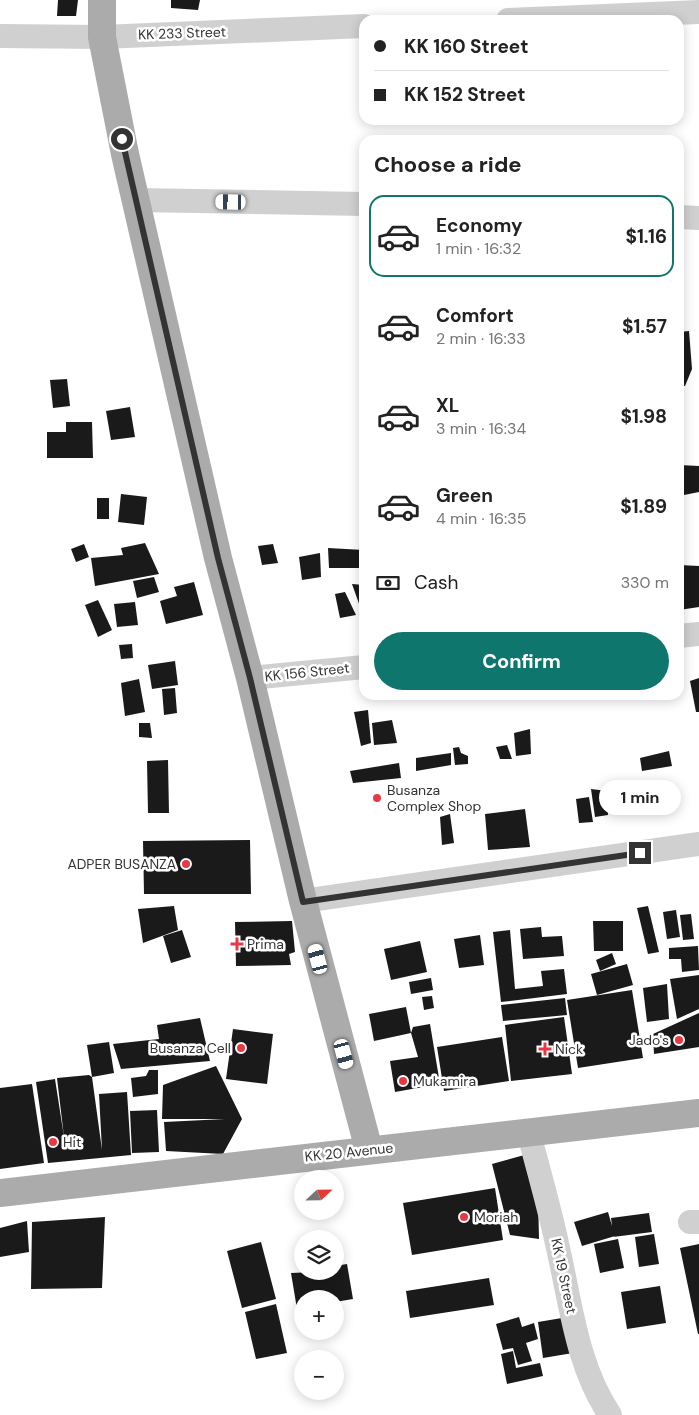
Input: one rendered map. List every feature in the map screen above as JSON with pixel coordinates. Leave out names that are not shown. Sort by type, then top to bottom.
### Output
[{"type":"main road","points":[[102,0],[102,37],[136,200],[218,558],[250,678],[303,902],[369,1150]]},
{"type":"main road","name":"KK 20 Avenue","points":[[0,1193],[699,1113]]},
{"type":"street","points":[[520,15],[531,10],[699,12]]},
{"type":"street","name":"KK 233 Street","points":[[0,36],[102,37],[359,26]]},
{"type":"street","points":[[136,200],[359,204]]},
{"type":"street","points":[[684,217],[699,218]]},
{"type":"street","points":[[684,636],[699,634]]},
{"type":"street","name":"KK 156 Street","points":[[250,678],[359,667]]},
{"type":"street","points":[[303,902],[699,844]]},
{"type":"street","name":"KK 19 Street","points":[[528,1134],[556,1237],[579,1346],[590,1380],[610,1415]]},
{"type":"building","points":[[58,0],[78,0],[76,16],[57,16]]},
{"type":"building","points":[[171,0],[200,0],[198,10],[171,8]]},
{"type":"building","points":[[689,331],[692,369],[685,386],[684,386],[684,332]]},
{"type":"building","points":[[67,379],[70,406],[53,408],[50,380]]},
{"type":"building","points":[[130,407],[135,437],[111,440],[106,411]]},
{"type":"building","points":[[66,422],[92,422],[93,458],[47,458],[47,432],[66,432]]},
{"type":"building","points":[[684,465],[699,466],[699,492],[684,495]]},
{"type":"building","points":[[121,494],[147,497],[144,525],[118,522]]},
{"type":"building","points":[[97,498],[109,498],[109,519],[97,519]]},
{"type":"building","points":[[145,543],[159,574],[95,586],[91,558],[123,555],[121,548]]},
{"type":"building","points":[[84,544],[89,557],[76,562],[71,549]]},
{"type":"building","points":[[273,544],[278,563],[262,565],[258,546]]},
{"type":"building","points":[[328,548],[359,550],[359,568],[329,568]]},
{"type":"building","points":[[320,553],[321,577],[302,580],[299,557]]},
{"type":"building","points":[[684,565],[699,566],[699,607],[684,609]]},
{"type":"building","points":[[154,577],[159,592],[137,598],[133,581]]},
{"type":"building","points":[[194,582],[203,615],[166,624],[160,601],[177,596],[174,587]]},
{"type":"building","points":[[352,584],[359,585],[359,604]]},
{"type":"building","points":[[345,592],[356,615],[340,618],[335,594]]},
{"type":"building","points":[[98,600],[112,630],[98,637],[85,605]]},
{"type":"building","points":[[135,602],[138,625],[117,627],[114,604]]},
{"type":"building","points":[[132,644],[133,658],[121,659],[119,645]]},
{"type":"building","points":[[175,661],[178,685],[152,689],[148,665]]},
{"type":"building","points":[[699,678],[699,712],[696,712],[690,681]]},
{"type":"building","points":[[139,679],[145,712],[125,716],[121,683]]},
{"type":"building","points":[[175,688],[177,713],[164,715],[162,689]]},
{"type":"building","points":[[368,710],[371,743],[361,746],[354,712]]},
{"type":"building","points":[[392,720],[397,743],[374,745],[372,723]]},
{"type":"building","points":[[139,723],[150,723],[152,738],[139,737]]},
{"type":"building","points":[[530,729],[531,754],[516,756],[514,733]]},
{"type":"building","points":[[507,745],[512,759],[500,759],[496,747]]},
{"type":"building","points":[[459,747],[461,753],[468,756],[468,764],[455,765],[453,748]]},
{"type":"building","points":[[669,751],[672,766],[642,771],[640,758]]},
{"type":"building","points":[[451,753],[451,765],[416,771],[416,758]]},
{"type":"building","points":[[168,760],[169,813],[148,813],[147,761]]},
{"type":"building","points":[[399,763],[401,778],[353,783],[350,771]]},
{"type":"building","points":[[591,789],[607,791],[608,815],[595,817]]},
{"type":"building","points":[[589,797],[593,822],[579,823],[576,799]]},
{"type":"building","points":[[525,809],[530,847],[488,850],[485,814]]},
{"type":"building","points":[[450,814],[454,843],[442,845],[440,817]]},
{"type":"building","points":[[250,840],[251,894],[144,894],[143,841]]},
{"type":"building","points":[[174,906],[178,930],[143,943],[138,909]]},
{"type":"building","points":[[648,906],[659,952],[648,954],[637,908]]},
{"type":"building","points":[[676,910],[680,937],[667,939],[663,912]]},
{"type":"building","points":[[691,914],[694,939],[683,940],[680,915]]},
{"type":"building","points":[[292,921],[295,952],[289,954],[291,965],[236,966],[235,922]]},
{"type":"building","points":[[593,921],[623,921],[623,951],[594,951]]},
{"type":"building","points":[[541,927],[542,937],[562,936],[564,956],[523,959],[520,929]]},
{"type":"building","points":[[182,930],[191,957],[171,963],[163,936]]},
{"type":"building","points":[[510,930],[515,989],[543,986],[541,971],[564,969],[567,994],[501,1002],[493,932]]},
{"type":"building","points":[[480,935],[484,965],[459,968],[454,939]]},
{"type":"building","points":[[420,941],[427,972],[391,980],[384,949]]},
{"type":"building","points":[[698,946],[699,970],[682,972],[681,959],[669,959],[669,948]]},
{"type":"building","points":[[612,953],[616,964],[600,971],[596,960]]},
{"type":"building","points":[[627,964],[633,985],[597,995],[591,974]]},
{"type":"building","points":[[699,975],[699,1009],[677,1019],[670,979]]},
{"type":"building","points":[[431,978],[433,990],[411,994],[409,982]]},
{"type":"building","points":[[667,984],[669,1019],[647,1022],[643,988]]},
{"type":"building","points":[[632,990],[643,1058],[578,1068],[567,1000]]},
{"type":"building","points":[[432,996],[434,1008],[424,1010],[422,997]]},
{"type":"building","points":[[565,998],[567,1015],[503,1021],[501,1005]]},
{"type":"building","points":[[406,1007],[411,1033],[374,1041],[369,1014]]},
{"type":"building","points":[[699,1013],[699,1047],[654,1054],[653,1034]]},
{"type":"building","points":[[564,1017],[572,1074],[511,1081],[505,1025]]},
{"type":"building","points":[[200,1018],[210,1061],[121,1069],[113,1044],[159,1039],[157,1025]]},
{"type":"building","points":[[430,1024],[440,1084],[395,1092],[390,1061],[418,1057],[411,1033],[413,1027]]},
{"type":"building","points":[[233,1029],[273,1034],[267,1084],[226,1079]]},
{"type":"building","points":[[502,1037],[509,1081],[444,1091],[437,1047]]},
{"type":"building","points":[[109,1042],[114,1073],[92,1077],[87,1045]]},
{"type":"building","points":[[216,1066],[242,1119],[223,1154],[166,1151],[164,1122],[225,1119],[162,1119],[163,1085]]},
{"type":"building","points":[[149,1070],[158,1070],[158,1094],[133,1097],[131,1078],[146,1076]]},
{"type":"building","points":[[89,1075],[92,1077],[102,1150],[99,1094],[127,1092],[131,1155],[48,1163],[36,1082],[55,1079],[64,1137],[57,1078]]},
{"type":"building","points":[[32,1084],[44,1163],[0,1169],[0,1088]]},
{"type":"building","points":[[157,1110],[159,1152],[132,1153],[130,1111]]},
{"type":"building","points":[[528,1154],[538,1196],[539,1239],[510,1235],[492,1164]]},
{"type":"building","points":[[495,1188],[503,1240],[412,1255],[403,1203]]},
{"type":"building","points":[[608,1212],[612,1226],[611,1218],[649,1213],[652,1232],[613,1237],[615,1236],[582,1246],[574,1222]]},
{"type":"building","points":[[105,1217],[102,1288],[31,1289],[32,1222]]},
{"type":"building","points":[[27,1221],[29,1252],[0,1257],[0,1228]]},
{"type":"building","points":[[654,1234],[659,1264],[639,1267],[635,1237]]},
{"type":"building","points":[[618,1239],[624,1268],[600,1273],[594,1244]]},
{"type":"building","points":[[261,1242],[276,1299],[242,1308],[227,1251]]},
{"type":"building","points":[[699,1244],[699,1334],[698,1334],[680,1248]]},
{"type":"building","points":[[344,1264],[347,1264],[353,1299],[344,1300],[344,1290],[294,1291],[291,1273],[294,1273],[294,1280],[344,1280]]},
{"type":"building","points":[[489,1278],[494,1305],[410,1318],[406,1291]]},
{"type":"building","points":[[660,1286],[666,1323],[627,1329],[621,1292]]},
{"type":"building","points":[[276,1304],[287,1353],[256,1359],[245,1312]]},
{"type":"building","points":[[519,1317],[522,1327],[534,1323],[538,1339],[526,1343],[532,1361],[518,1365],[513,1348],[503,1350],[496,1324]]},
{"type":"building","points":[[568,1317],[573,1353],[543,1358],[538,1322]]},
{"type":"building","points":[[513,1351],[516,1368],[540,1363],[543,1376],[507,1384],[501,1354]]},
{"type":"place","name":"Busanza Complex Shop","points":[[377,798]]},
{"type":"place","name":"ADPER BUSANZA","points":[[186,864]]},
{"type":"place","name":"Prima","points":[[237,944]]},
{"type":"place","name":"Jado's","points":[[679,1040]]},
{"type":"place","name":"Busanza Cell","points":[[241,1048]]},
{"type":"place","name":"Nick","points":[[545,1049]]},
{"type":"place","name":"Mukamira","points":[[403,1081]]},
{"type":"place","name":"Hit","points":[[53,1142]]},
{"type":"place","name":"Moriah","points":[[464,1217]]},
{"type":"route","points":[[122,139],[218,558],[250,678],[303,902],[640,853]]}]
